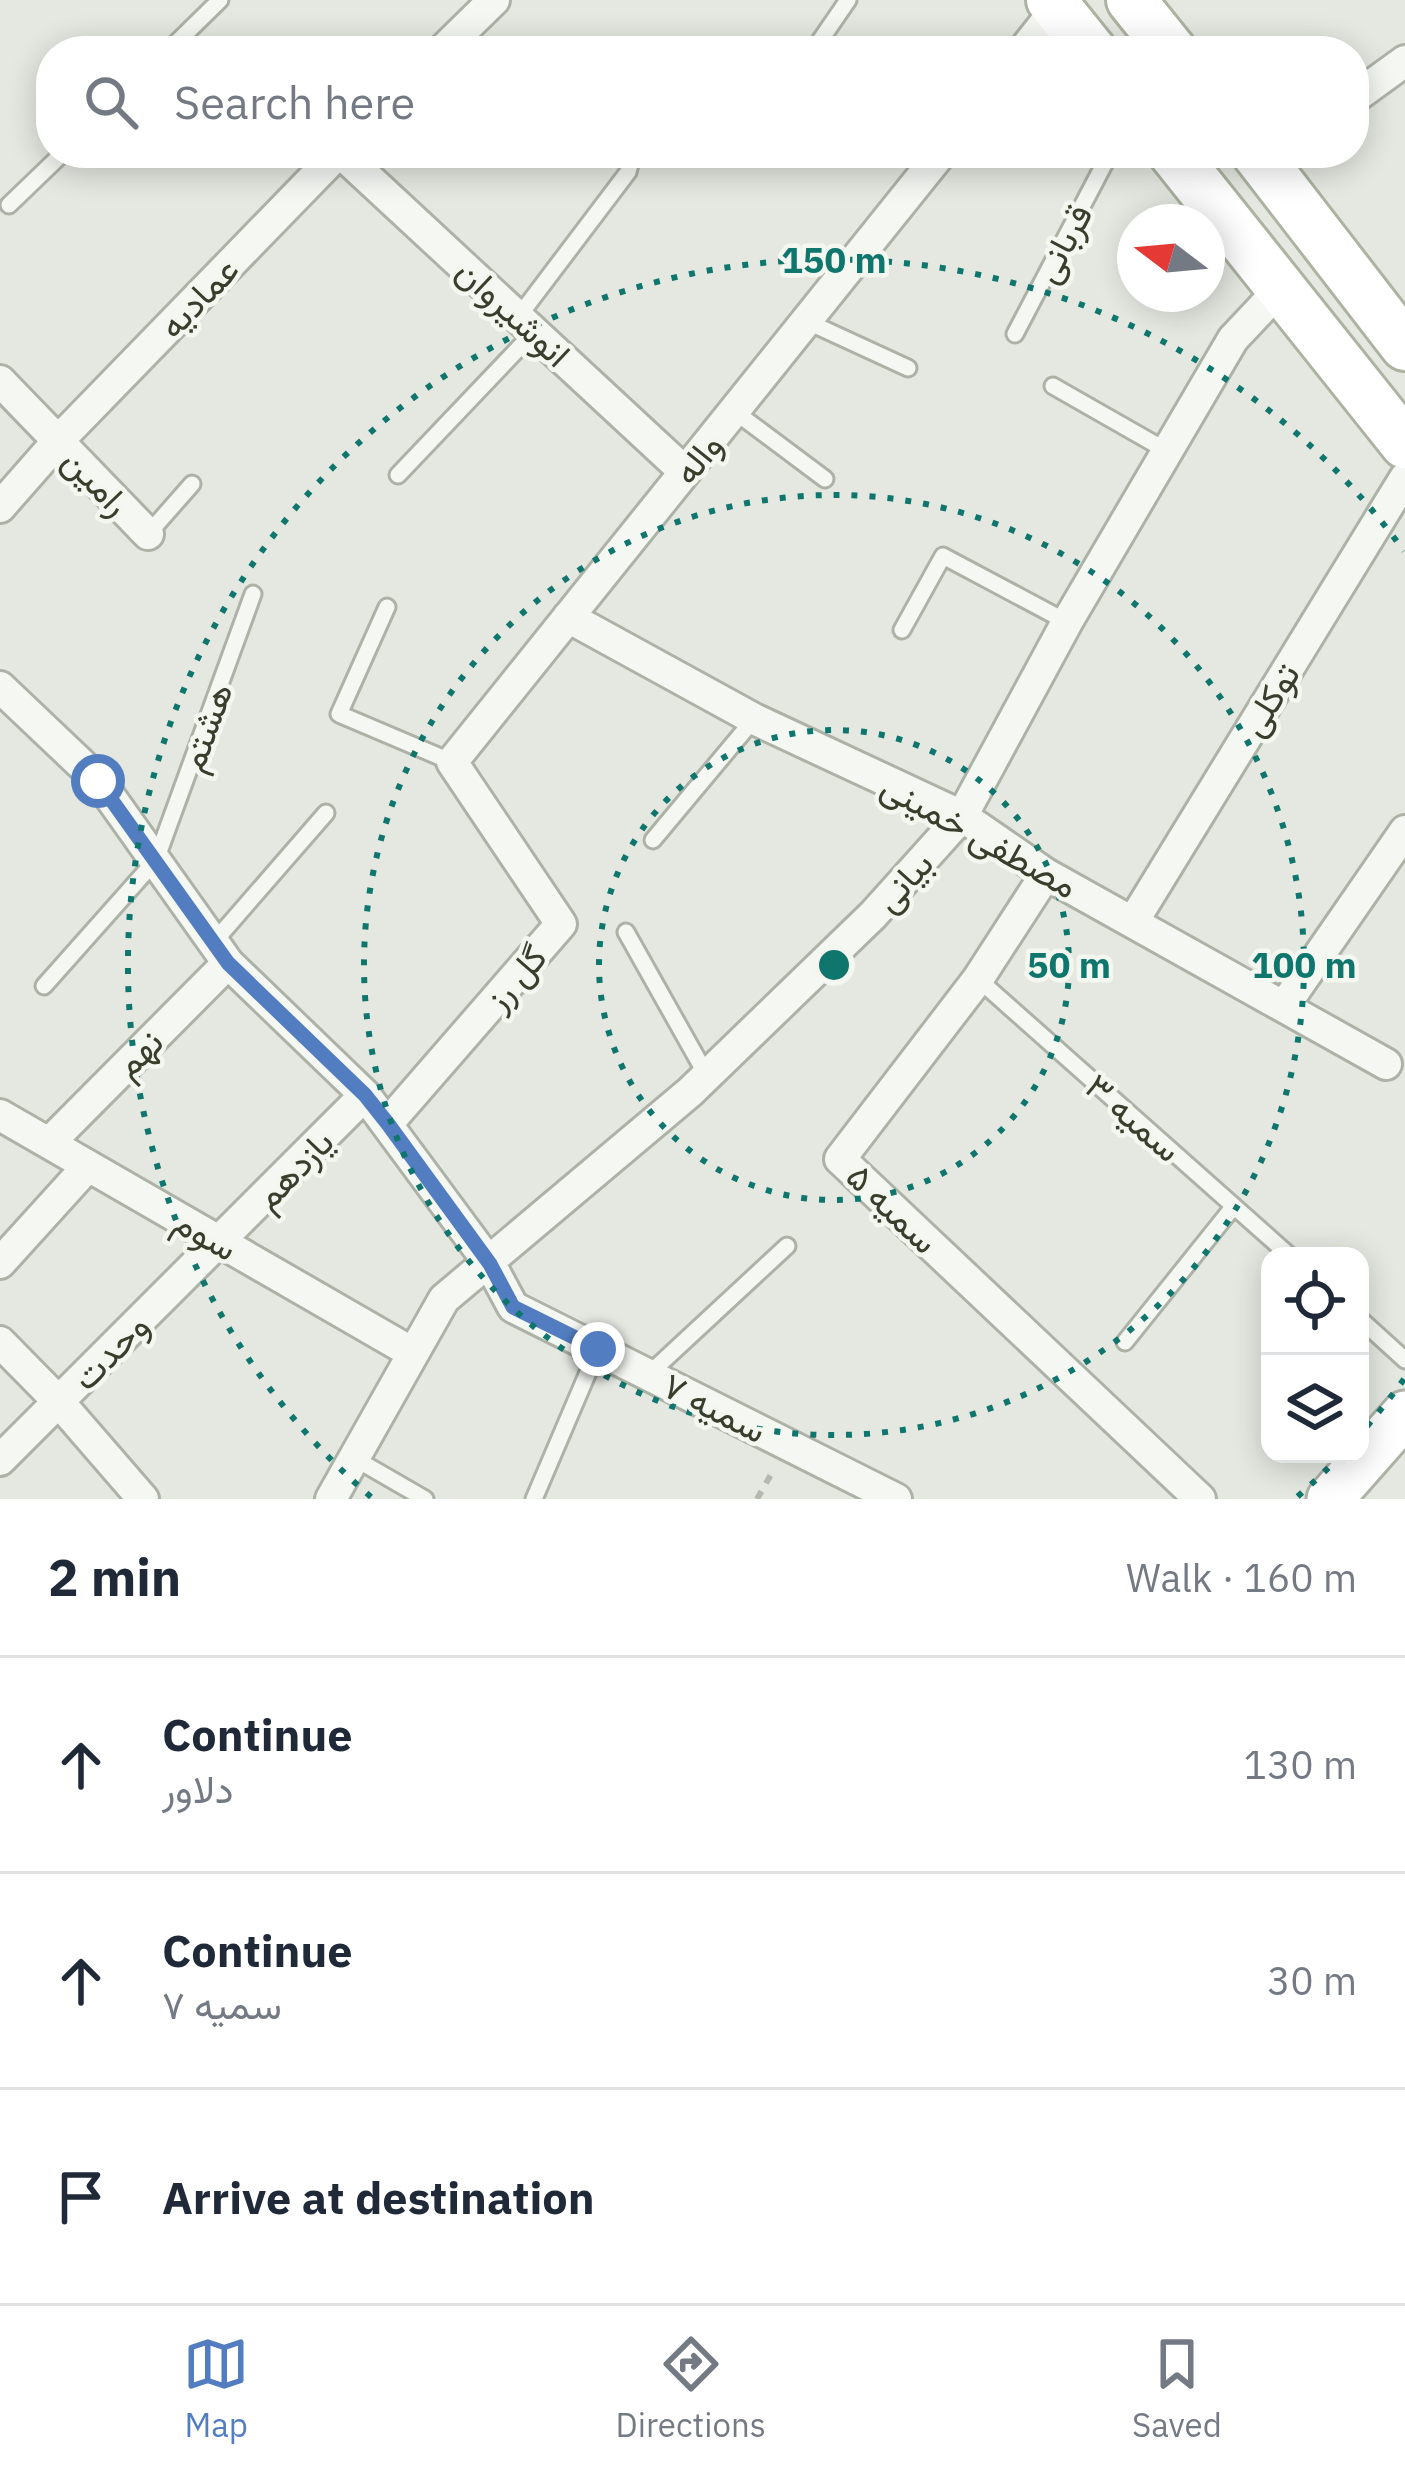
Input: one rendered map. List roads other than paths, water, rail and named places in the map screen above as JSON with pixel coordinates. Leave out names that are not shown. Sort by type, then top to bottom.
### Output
[{"type":"main road","points":[[1131,0],[1160,36]]},
{"type":"main road","points":[[1054,4],[1080,36]]},
{"type":"main road","points":[[1185,168],[1405,444]]},
{"type":"main road","points":[[1275,168],[1405,346]]},
{"type":"street","points":[[457,36],[494,0]]},
{"type":"street","points":[[1033,36],[1054,4]]},
{"type":"street","points":[[1369,87],[1405,61]]},
{"type":"street","name":"عمادیه","points":[[0,507],[58,441],[324,168]]},
{"type":"street","name":"انوشیروان","points":[[356,168],[685,472]]},
{"type":"street","name":"واله","points":[[452,762],[929,168]]},
{"type":"street","name":"بیانی","points":[[332,1499],[444,1300],[707,1076],[873,915],[962,816],[1067,622],[1233,339],[1281,288]]},
{"type":"street","name":"رامین","points":[[0,381],[148,534]]},
{"type":"street","name":"توکلی","points":[[1134,920],[1405,478]]},
{"type":"street","name":"مصطفی خمینی","points":[[568,617],[754,719],[962,816],[1046,874],[1386,1064]]},
{"type":"street","name":"سمیه ۷","points":[[0,688],[98,781],[220,953],[365,1095],[490,1264],[513,1307],[896,1499]]},
{"type":"street","name":"گل رز","points":[[388,1124],[561,924],[452,762]]},
{"type":"street","points":[[1284,1006],[1405,831]]},
{"type":"street","name":"سمیه ۵","points":[[1046,874],[978,979],[840,1159],[1200,1499]]},
{"type":"street","name":"نهم","points":[[49,1143],[220,953]]},
{"type":"street","name":"یازدهم","points":[[221,1243],[365,1095]]},
{"type":"street","name":"سوم","points":[[0,1115],[411,1352]]},
{"type":"street","points":[[0,1263],[88,1166]]},
{"type":"street","name":"وحدت","points":[[0,1460],[221,1243]]},
{"type":"street","points":[[0,1342],[143,1499]]},
{"type":"street","points":[[1340,1495],[1405,1414]]},
{"type":"lane","points":[[183,36],[220,0]]},
{"type":"lane","points":[[823,36],[848,0]]},
{"type":"lane","points":[[9,205],[47,168]]},
{"type":"lane","points":[[398,475],[527,323],[629,168]]},
{"type":"lane","name":"قربانی","points":[[1015,334],[1102,168]]},
{"type":"lane","points":[[806,321],[908,368]]},
{"type":"lane","points":[[1053,386],[1167,451]]},
{"type":"lane","points":[[734,411],[825,478]]},
{"type":"lane","name":"رامین","points":[[148,534],[192,484]]},
{"type":"lane","points":[[902,630],[943,556],[1067,622]]},
{"type":"lane","name":"هشتم","points":[[156,860],[253,594]]},
{"type":"lane","points":[[387,607],[340,714],[452,762]]},
{"type":"lane","points":[[653,840],[754,719]]},
{"type":"lane","points":[[220,953],[326,813]]},
{"type":"lane","points":[[44,986],[156,860]]},
{"type":"lane","points":[[626,932],[707,1076]]},
{"type":"lane","name":"سمیه ۳","points":[[978,979],[1280,1247]]},
{"type":"lane","points":[[1125,1342],[1234,1206]]},
{"type":"lane","points":[[649,1374],[787,1246]]},
{"type":"lane","points":[[1369,1327],[1405,1360]]},
{"type":"lane","points":[[534,1499],[598,1349]]},
{"type":"lane","points":[[354,1458],[425,1499]]}]
